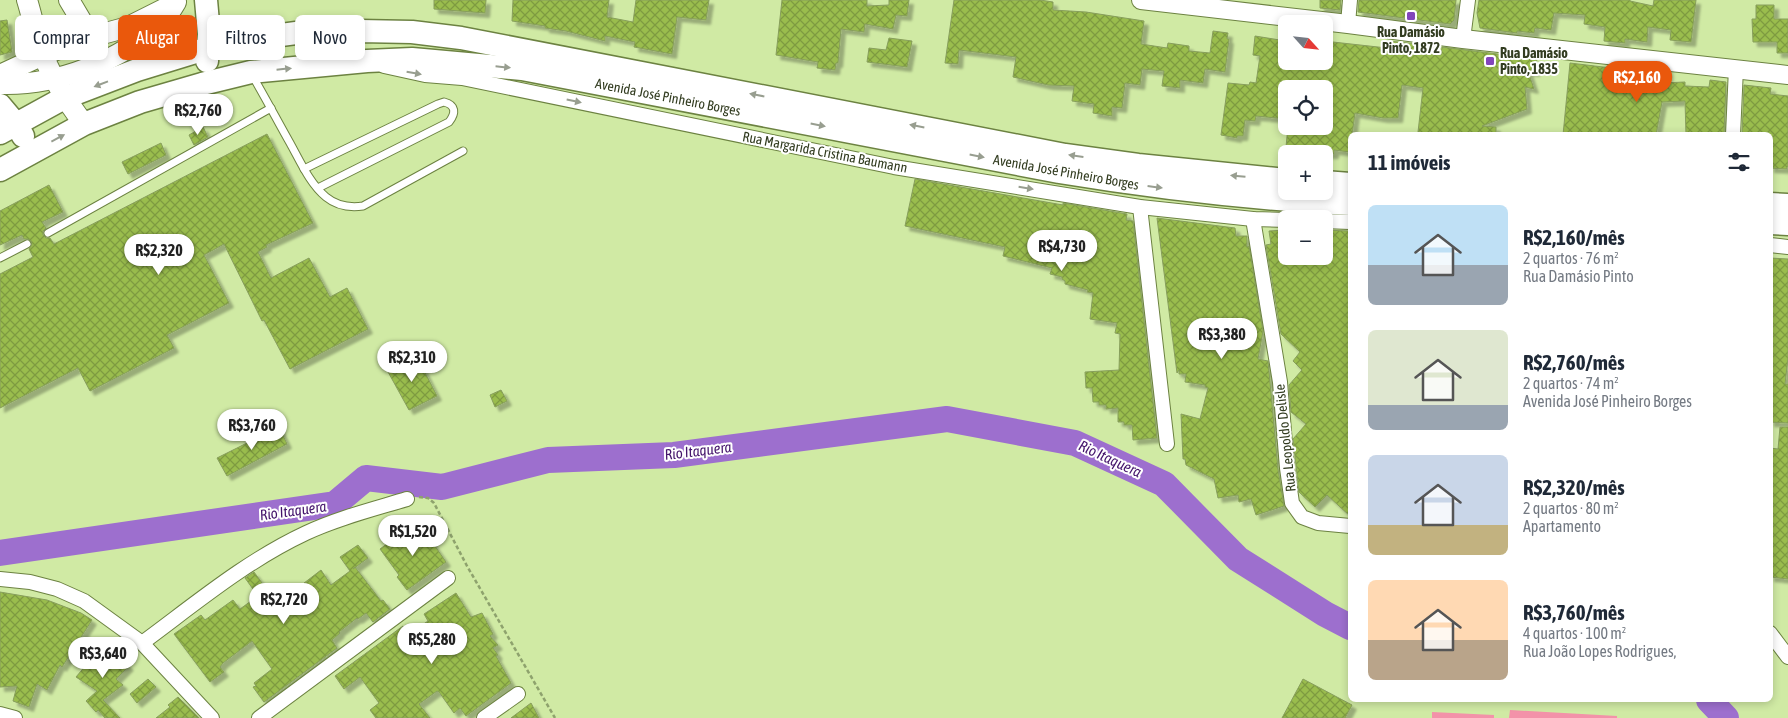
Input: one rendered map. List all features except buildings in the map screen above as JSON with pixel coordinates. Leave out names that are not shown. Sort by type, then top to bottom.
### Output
[{"type":"main road","points":[[27,0],[31,15]]},
{"type":"main road","points":[[69,0],[78,15]]},
{"type":"main road","points":[[206,0],[208,15]]},
{"type":"main road","points":[[108,33],[128,27],[178,1]]},
{"type":"main road","points":[[0,84],[59,88],[93,65],[126,49],[153,30],[178,1]]},
{"type":"main road","name":"Avenida José Pinheiro Borges","points":[[285,34],[403,32],[451,37],[1065,155],[1174,169],[1278,179]]},
{"type":"main road","name":"Avenida José Pinheiro Borges","points":[[8,128],[59,88],[138,70],[207,49]]},
{"type":"main road","points":[[202,84],[207,58]]},
{"type":"main road","name":"Avenida José Pinheiro Borges","points":[[0,170],[84,124],[140,102],[202,84],[251,72],[412,58],[522,69],[1096,178],[1211,194],[1348,204]]},
{"type":"main road","points":[[0,75],[32,60]]},
{"type":"main road","points":[[45,60],[59,88],[84,124]]},
{"type":"main road","points":[[93,65],[95,60]]},
{"type":"main road","points":[[0,105],[8,128],[32,152]]},
{"type":"main road","points":[[1333,183],[1348,184]]},
{"type":"main road","points":[[1773,204],[1788,205]]},
{"type":"main road","points":[[1773,223],[1788,224]]},
{"type":"street","points":[[1140,0],[1238,6],[1463,40],[1788,75]]},
{"type":"street","points":[[1348,24],[1350,0]]},
{"type":"street","points":[[1463,40],[1468,0]]},
{"type":"street","name":"Rua Margarida Cristina Baumann","points":[[367,61],[398,70],[425,75],[462,78],[894,167],[1140,207],[1278,220]]},
{"type":"street","points":[[1733,132],[1736,68]]},
{"type":"street","points":[[1140,207],[1167,444]]},
{"type":"street","name":"Rua Leopoldo Delisle","points":[[1253,218],[1280,382],[1287,468],[1292,503],[1302,517],[1318,523],[1348,526]]},
{"type":"street","points":[[1333,221],[1348,222]]},
{"type":"street","points":[[1773,245],[1788,247]]},
{"type":"street","points":[[142,643],[254,562],[307,533],[349,517],[407,499]]},
{"type":"street","points":[[259,718],[448,578]]},
{"type":"street","points":[[0,579],[30,582],[58,589],[84,601],[142,643],[212,718]]},
{"type":"street","points":[[1773,636],[1788,657]]},
{"type":"street","points":[[484,718],[518,694]]},
{"type":"street","points":[[0,714],[15,718]]},
{"type":"lane","points":[[251,72],[304,169],[326,197],[345,206],[352,208],[363,206],[463,151]]},
{"type":"lane","points":[[304,169],[438,104],[444,102],[452,106],[455,111],[449,122],[318,188]]},
{"type":"lane","points":[[48,233],[271,108]]},
{"type":"lane","points":[[0,258],[27,244]]},
{"type":"path","points":[[407,499],[422,497],[428,498],[434,503],[466,566],[555,718]]},
{"type":"shaded area","points":[[1510,710],[1617,716],[1617,718],[1509,718]]},
{"type":"shaded area","points":[[1432,712],[1494,715],[1494,718],[1432,718]]},
{"type":"waterway","name":"Rio Itaquera","points":[[0,553],[335,504],[366,478],[442,487],[548,460],[674,455],[947,419],[1075,443],[1164,484],[1238,559],[1325,614],[1348,626]]},
{"type":"waterway","name":"Rio Itaquera","points":[[1711,702],[1726,718]]},
{"type":"place","name":"Rua Damásio Pinto, 1872","points":[[1411,16]]},
{"type":"place","name":"Rua Damásio Pinto, 1835","points":[[1490,61]]}]
